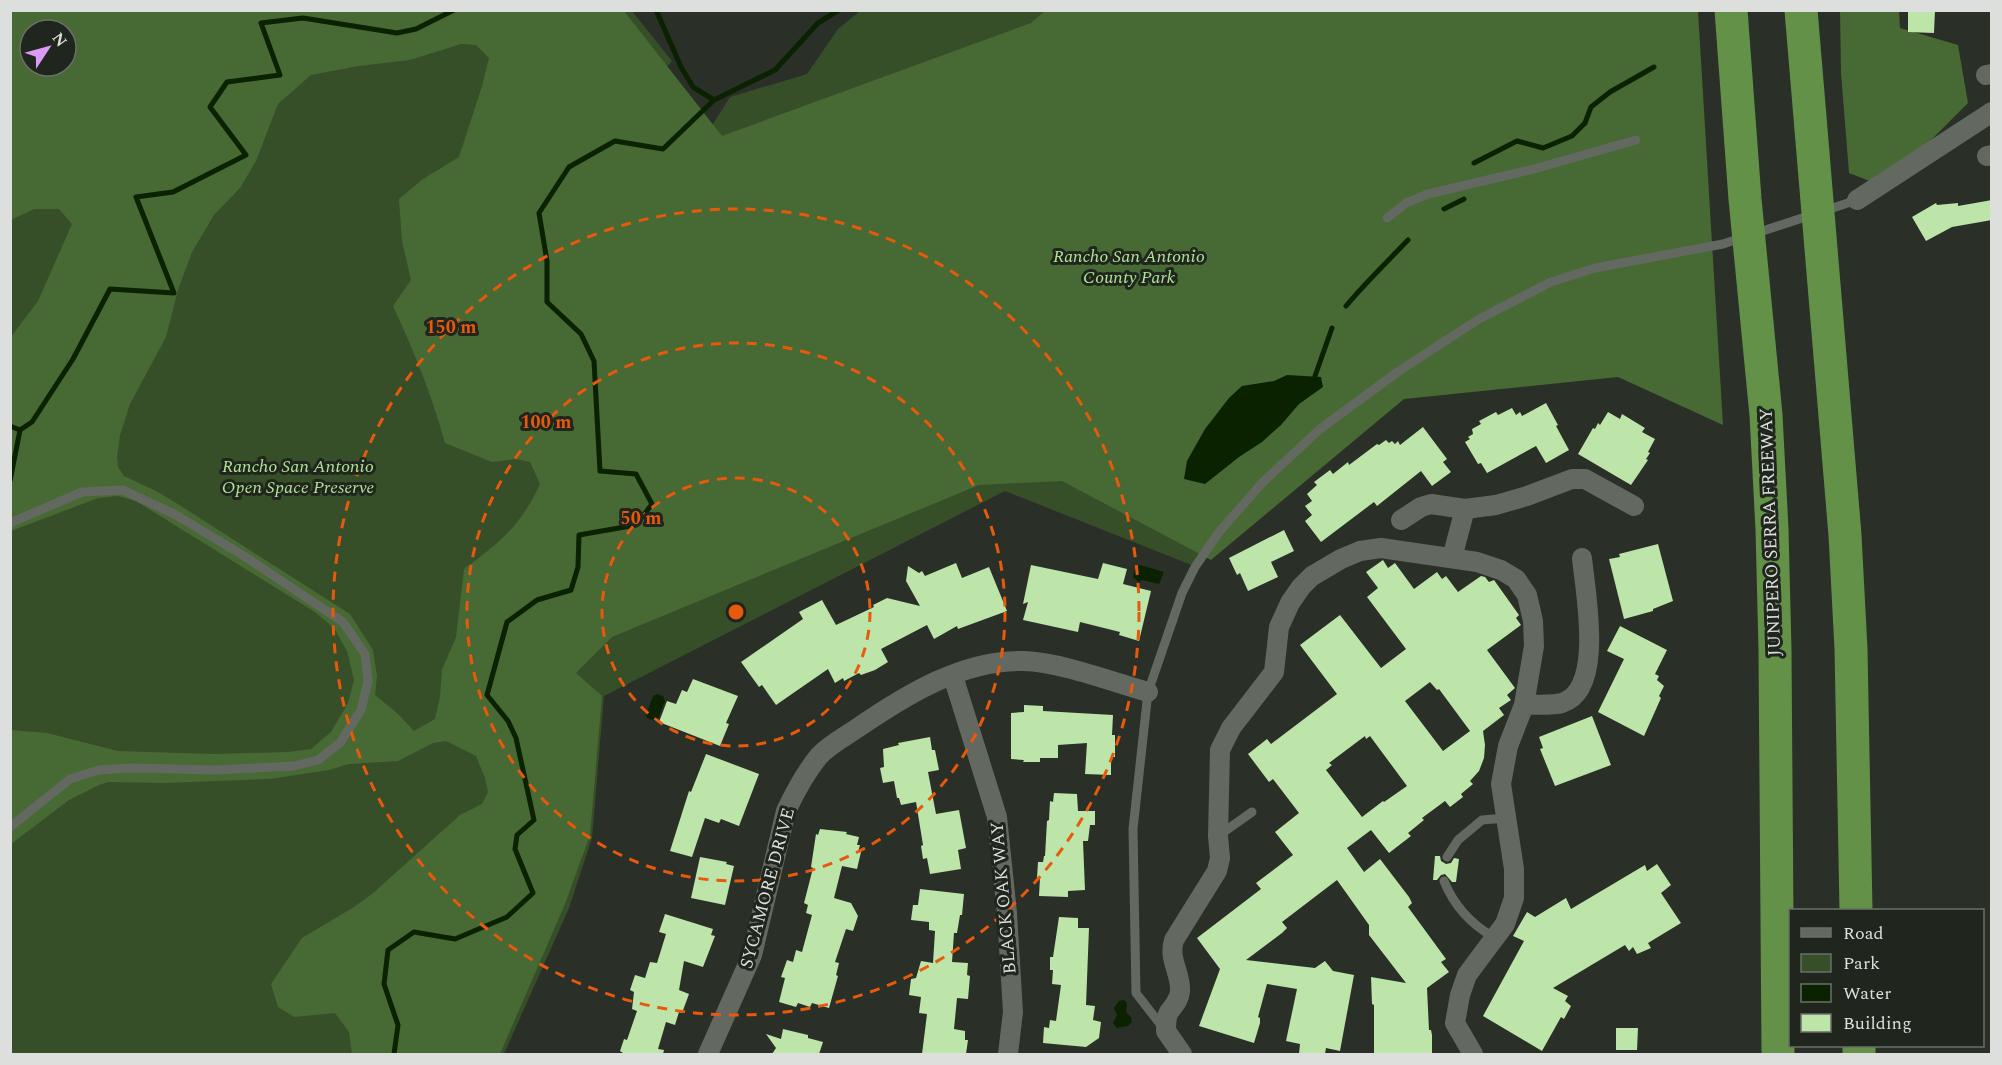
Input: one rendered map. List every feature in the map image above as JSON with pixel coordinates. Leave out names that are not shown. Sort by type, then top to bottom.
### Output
[{"type":"highway","name":"JUNIPERO SERRA FREEWAY","points":[[1731,10],[1745,199],[1766,415],[1772,529],[1778,1054]]},
{"type":"highway","points":[[1801,10],[1843,512],[1851,649],[1856,909]]},
{"type":"street","points":[[1857,200],[1992,112]]},
{"type":"street","points":[[1401,520],[1421,507],[1431,504],[1465,509],[1542,497],[1572,478],[1585,479],[1606,495],[1634,506]]},
{"type":"street","points":[[1452,558],[1465,509]]},
{"type":"street","points":[[1182,1054],[1166,1031],[1168,1014],[1176,1005],[1180,995],[1180,982],[1171,951],[1174,940],[1217,871],[1220,858],[1218,836],[1220,750],[1231,728],[1274,672],[1279,627],[1300,587],[1326,566],[1360,551],[1380,548],[1477,562],[1501,570],[1516,579],[1527,595],[1533,621],[1534,646],[1524,705],[1504,759],[1501,784],[1514,869],[1514,898],[1506,924],[1467,975],[1460,994],[1455,1023],[1473,1054]]},
{"type":"street","points":[[1524,705],[1562,702],[1574,695],[1588,670],[1582,639],[1579,570]]},
{"type":"street","name":"SYCAMORE DRIVE","points":[[708,1054],[752,956],[786,811],[820,754],[894,703],[923,687],[986,666],[1025,661],[1059,667],[1148,692]]},
{"type":"street","name":"BLACK OAK WAY","points":[[953,676],[997,817],[1007,913],[1013,1012],[1008,1054]]},
{"type":"lane","points":[[1387,218],[1406,203],[1428,194],[1534,169],[1636,140]]},
{"type":"lane","points":[[1166,1031],[1136,993],[1133,829],[1148,692],[1182,593],[1195,567],[1219,532],[1263,482],[1327,424],[1399,371],[1479,319],[1551,282],[1595,268],[1723,244],[1857,200]]},
{"type":"lane","points":[[10,523],[82,492],[123,490],[176,515],[244,556],[343,622],[365,654],[368,681],[361,710],[340,743],[318,760],[294,766],[215,770],[131,768],[99,770],[69,780],[10,827]]},
{"type":"lane","points":[[1218,836],[1252,812]]},
{"type":"lane","points":[[1447,857],[1458,840],[1482,820],[1506,818]]},
{"type":"lane","points":[[1444,881],[1450,897],[1478,928],[1495,938]]},
{"type":"green space","name":"Rancho San Antonio Open Space Preserve","points":[[11,11],[632,11],[672,61],[613,129],[711,127],[730,97],[807,74],[838,29],[860,11],[1641,11],[1574,253],[1194,566],[1005,491],[604,696],[592,838],[569,908],[504,1054],[11,1054]]},
{"type":"green space","name":"Rancho San Antonio County Park","points":[[11,11],[624,11],[722,136],[1031,23],[1045,11],[1698,11],[1723,425],[1618,377],[1404,399],[1211,560],[1062,481],[979,485],[612,637],[576,673],[602,696],[590,835],[565,904],[500,1054],[352,1054],[349,1032],[335,1013],[294,1017],[278,1007],[271,984],[302,938],[372,894],[460,815],[482,804],[488,792],[476,756],[446,741],[433,743],[398,761],[349,764],[329,770],[270,779],[165,783],[108,782],[69,800],[11,844],[11,730],[47,733],[118,751],[213,754],[288,752],[311,749],[331,732],[348,703],[354,680],[347,651],[334,628],[315,612],[136,501],[118,496],[98,498],[11,531],[11,337],[38,301],[72,224],[59,209],[34,209],[11,220]],"holes":[[[461,44],[476,45],[489,58],[459,157],[423,179],[399,199],[402,241],[411,280],[393,306],[422,374],[445,443],[492,462],[516,459],[530,462],[540,484],[517,522],[489,550],[464,569],[456,637],[442,670],[440,697],[435,719],[414,731],[375,695],[377,676],[373,650],[350,614],[181,506],[124,476],[118,467],[117,457],[120,435],[130,404],[166,337],[178,290],[192,252],[214,215],[240,188],[256,161],[278,104],[311,75],[410,60]]]},
{"type":"green space","points":[[1840,11],[1899,11],[1900,28],[1958,45],[1968,103],[1931,140],[1872,182],[1849,173],[1841,73]]},
{"type":"water","points":[[1287,375],[1321,377],[1323,387],[1299,404],[1262,442],[1205,484],[1184,479],[1187,461],[1205,429],[1229,398],[1242,386],[1274,381]]},
{"type":"water","points":[[1140,565],[1164,572],[1159,584],[1142,580],[1139,582],[1133,577],[1135,569]]},
{"type":"water","points":[[657,694],[663,696],[665,701],[655,721],[647,718],[646,715],[653,696]]},
{"type":"water","points":[[1124,1000],[1127,1003],[1126,1012],[1132,1022],[1128,1026],[1117,1028],[1113,1023],[1117,1015],[1114,1008],[1119,1001]]},
{"type":"building","points":[[1908,10],[1935,10],[1934,33],[1908,32]]},
{"type":"building","points":[[1992,200],[1992,220],[1952,227],[1926,241],[1912,217],[1936,203],[1937,205],[1958,203],[1958,206]]},
{"type":"building","points":[[1546,403],[1569,450],[1546,463],[1536,446],[1487,473],[1481,463],[1478,464],[1465,442],[1473,434],[1472,429],[1481,424],[1479,421],[1496,412],[1498,415],[1512,408],[1516,415],[1520,412],[1522,416]]},
{"type":"building","points":[[1608,412],[1620,419],[1622,414],[1645,428],[1642,432],[1655,439],[1648,452],[1650,453],[1646,459],[1648,460],[1631,485],[1578,454],[1593,428],[1595,429],[1598,423],[1600,425]]},
{"type":"building","points":[[1423,427],[1447,459],[1443,462],[1451,472],[1432,486],[1421,471],[1377,506],[1374,502],[1321,542],[1305,521],[1312,515],[1305,506],[1312,501],[1307,494],[1317,485],[1314,482],[1330,470],[1333,474],[1348,462],[1349,465],[1386,440],[1395,444],[1398,441],[1400,445]]},
{"type":"building","points":[[1284,530],[1294,551],[1271,562],[1278,577],[1248,591],[1240,573],[1237,575],[1229,558]]},
{"type":"building","points":[[1658,544],[1673,601],[1653,611],[1624,619],[1609,559],[1620,557],[1619,554]]},
{"type":"building","points":[[1383,560],[1388,568],[1395,563],[1414,589],[1437,572],[1442,579],[1446,576],[1458,592],[1481,576],[1489,582],[1494,580],[1519,615],[1516,618],[1521,625],[1487,650],[1515,688],[1507,695],[1511,700],[1499,708],[1504,715],[1483,731],[1484,758],[1479,771],[1470,781],[1473,784],[1461,794],[1463,797],[1450,807],[1445,801],[1422,818],[1424,820],[1408,833],[1411,836],[1389,853],[1371,830],[1347,848],[1364,872],[1380,859],[1409,897],[1412,903],[1408,907],[1446,959],[1441,962],[1449,972],[1427,988],[1432,1054],[1374,1054],[1374,1005],[1372,1004],[1371,977],[1406,983],[1369,935],[1369,925],[1337,880],[1282,922],[1287,928],[1246,960],[1315,968],[1325,961],[1333,971],[1354,975],[1340,1051],[1326,1048],[1325,1054],[1299,1054],[1300,1044],[1286,1041],[1297,989],[1267,984],[1254,1043],[1199,1026],[1220,969],[1197,938],[1261,889],[1256,883],[1293,855],[1275,832],[1299,813],[1273,779],[1269,782],[1248,754],[1267,739],[1271,744],[1337,694],[1300,645],[1340,615],[1381,668],[1406,649],[1367,597],[1378,588],[1366,572]],"holes":[[[1430,682],[1437,690],[1439,689],[1470,731],[1443,751],[1405,701]],[[1365,736],[1366,739],[1370,736],[1407,786],[1362,817],[1326,770],[1332,765],[1329,763]]]},
{"type":"building","points":[[956,563],[962,578],[989,567],[1007,611],[958,629],[957,626],[934,639],[927,625],[881,649],[888,662],[875,670],[861,675],[859,673],[844,681],[843,678],[835,683],[828,669],[776,705],[762,685],[759,687],[741,662],[803,619],[799,612],[822,600],[836,625],[874,607],[873,605],[887,598],[920,606],[906,581],[908,566],[919,573],[922,571],[925,576]]},
{"type":"building","points":[[1103,563],[1127,569],[1123,584],[1151,591],[1139,641],[1119,635],[1120,632],[1080,622],[1078,632],[1023,620],[1028,602],[1023,604],[1031,565],[1098,579]]},
{"type":"building","points":[[1620,626],[1667,650],[1655,674],[1659,676],[1657,680],[1664,686],[1659,696],[1661,698],[1644,736],[1598,712],[1624,659],[1607,651]]},
{"type":"building","points":[[693,679],[738,696],[726,723],[729,724],[720,746],[659,722],[667,701],[676,704],[682,690],[687,692]]},
{"type":"building","points":[[1024,705],[1043,706],[1043,711],[1113,715],[1112,735],[1115,735],[1115,757],[1111,757],[1111,775],[1085,774],[1087,743],[1058,745],[1058,758],[1040,758],[1040,762],[1011,759],[1011,713],[1024,712]]},
{"type":"building","points":[[1592,716],[1611,765],[1555,786],[1540,749],[1543,748],[1539,737]]},
{"type":"building","points":[[930,737],[939,770],[928,772],[936,814],[959,810],[966,848],[958,850],[961,869],[930,874],[927,858],[923,859],[916,802],[901,805],[897,798],[894,781],[883,783],[880,768],[884,767],[883,749],[899,745],[898,743]]},
{"type":"building","points":[[706,754],[759,774],[739,826],[721,819],[719,823],[705,818],[692,857],[670,851],[689,791],[691,792]]},
{"type":"building","points":[[1054,793],[1077,794],[1078,811],[1095,811],[1095,825],[1090,825],[1088,841],[1083,841],[1085,890],[1068,891],[1068,897],[1039,896],[1038,862],[1043,862],[1045,856],[1047,821],[1049,820],[1050,801],[1053,802]]},
{"type":"building","points":[[820,829],[847,832],[846,834],[859,837],[857,845],[860,845],[858,852],[861,852],[857,869],[842,866],[834,898],[851,903],[858,916],[853,931],[846,929],[835,962],[839,963],[836,975],[838,976],[829,1008],[812,1003],[810,1007],[798,1003],[796,1007],[779,1002],[785,978],[781,977],[787,960],[793,962],[796,950],[802,952],[812,915],[806,913],[808,905],[804,903],[813,868],[811,867],[816,834],[818,835]]},
{"type":"building","points":[[1435,856],[1440,856],[1441,861],[1446,864],[1451,863],[1454,858],[1459,859],[1456,882],[1452,882],[1445,874],[1433,880]]},
{"type":"building","points":[[700,857],[727,862],[726,864],[734,866],[725,905],[691,898]]},
{"type":"building","points":[[1657,864],[1671,885],[1661,893],[1681,923],[1648,943],[1651,948],[1637,954],[1633,947],[1629,951],[1625,945],[1553,988],[1568,996],[1565,1001],[1571,1006],[1564,1019],[1561,1017],[1542,1051],[1483,1016],[1524,941],[1513,936],[1527,912],[1535,917],[1566,898],[1571,909],[1645,865],[1647,871]]},
{"type":"building","points":[[920,889],[964,894],[962,915],[960,915],[957,933],[954,933],[952,962],[968,963],[967,975],[970,976],[968,999],[957,998],[954,1029],[965,1031],[965,1040],[968,1040],[966,1054],[922,1054],[927,1014],[919,1013],[921,997],[909,995],[911,979],[916,978],[921,961],[933,963],[935,931],[929,930],[929,922],[911,920],[913,905],[918,905]]},
{"type":"building","points":[[665,914],[713,929],[711,935],[715,936],[703,967],[684,961],[679,990],[689,994],[675,1025],[666,1022],[658,1049],[664,1050],[663,1054],[623,1054],[620,1051],[624,1039],[627,1040],[637,1011],[632,1009],[634,992],[630,990],[635,975],[645,978],[650,962],[657,963],[666,934],[659,932]]},
{"type":"building","points":[[1059,917],[1078,918],[1078,928],[1089,928],[1086,1005],[1095,1006],[1093,1020],[1101,1022],[1099,1038],[1086,1047],[1043,1043],[1044,1027],[1049,1028],[1050,1020],[1056,1021],[1061,985],[1052,984],[1053,970],[1050,970],[1050,957],[1053,957]]},
{"type":"building","points":[[1616,1028],[1638,1028],[1637,1050],[1616,1050]]},
{"type":"building","points":[[783,1029],[808,1035],[808,1038],[823,1042],[819,1054],[772,1054],[776,1048],[766,1034],[781,1039]]},
{"type":"waterway","points":[[10,481],[20,430],[32,422],[73,359],[110,289],[174,293],[136,197],[173,192],[246,155],[210,107],[227,82],[280,75],[261,23],[303,18],[397,33],[416,29],[454,10]]},
{"type":"waterway","points":[[656,10],[681,67],[693,87],[714,100]]},
{"type":"waterway","points":[[394,1054],[398,1025],[384,984],[388,950],[414,932],[455,939],[507,917],[533,893],[515,849],[517,835],[534,820],[516,738],[508,721],[487,695],[507,622],[537,600],[571,590],[578,567],[579,535],[636,525],[652,504],[636,474],[600,471],[594,361],[581,334],[547,302],[547,261],[539,213],[569,167],[615,141],[663,149],[714,100],[775,70],[818,23],[839,10]]},
{"type":"waterway","points":[[1474,163],[1517,141],[1543,148],[1572,136],[1585,123],[1591,107],[1610,92],[1654,67]]},
{"type":"waterway","points":[[1444,209],[1464,199]]},
{"type":"waterway","points":[[1346,306],[1408,240]]},
{"type":"waterway","points":[[1315,376],[1332,328]]},
{"type":"waterway","points":[[10,426],[20,430]]}]
